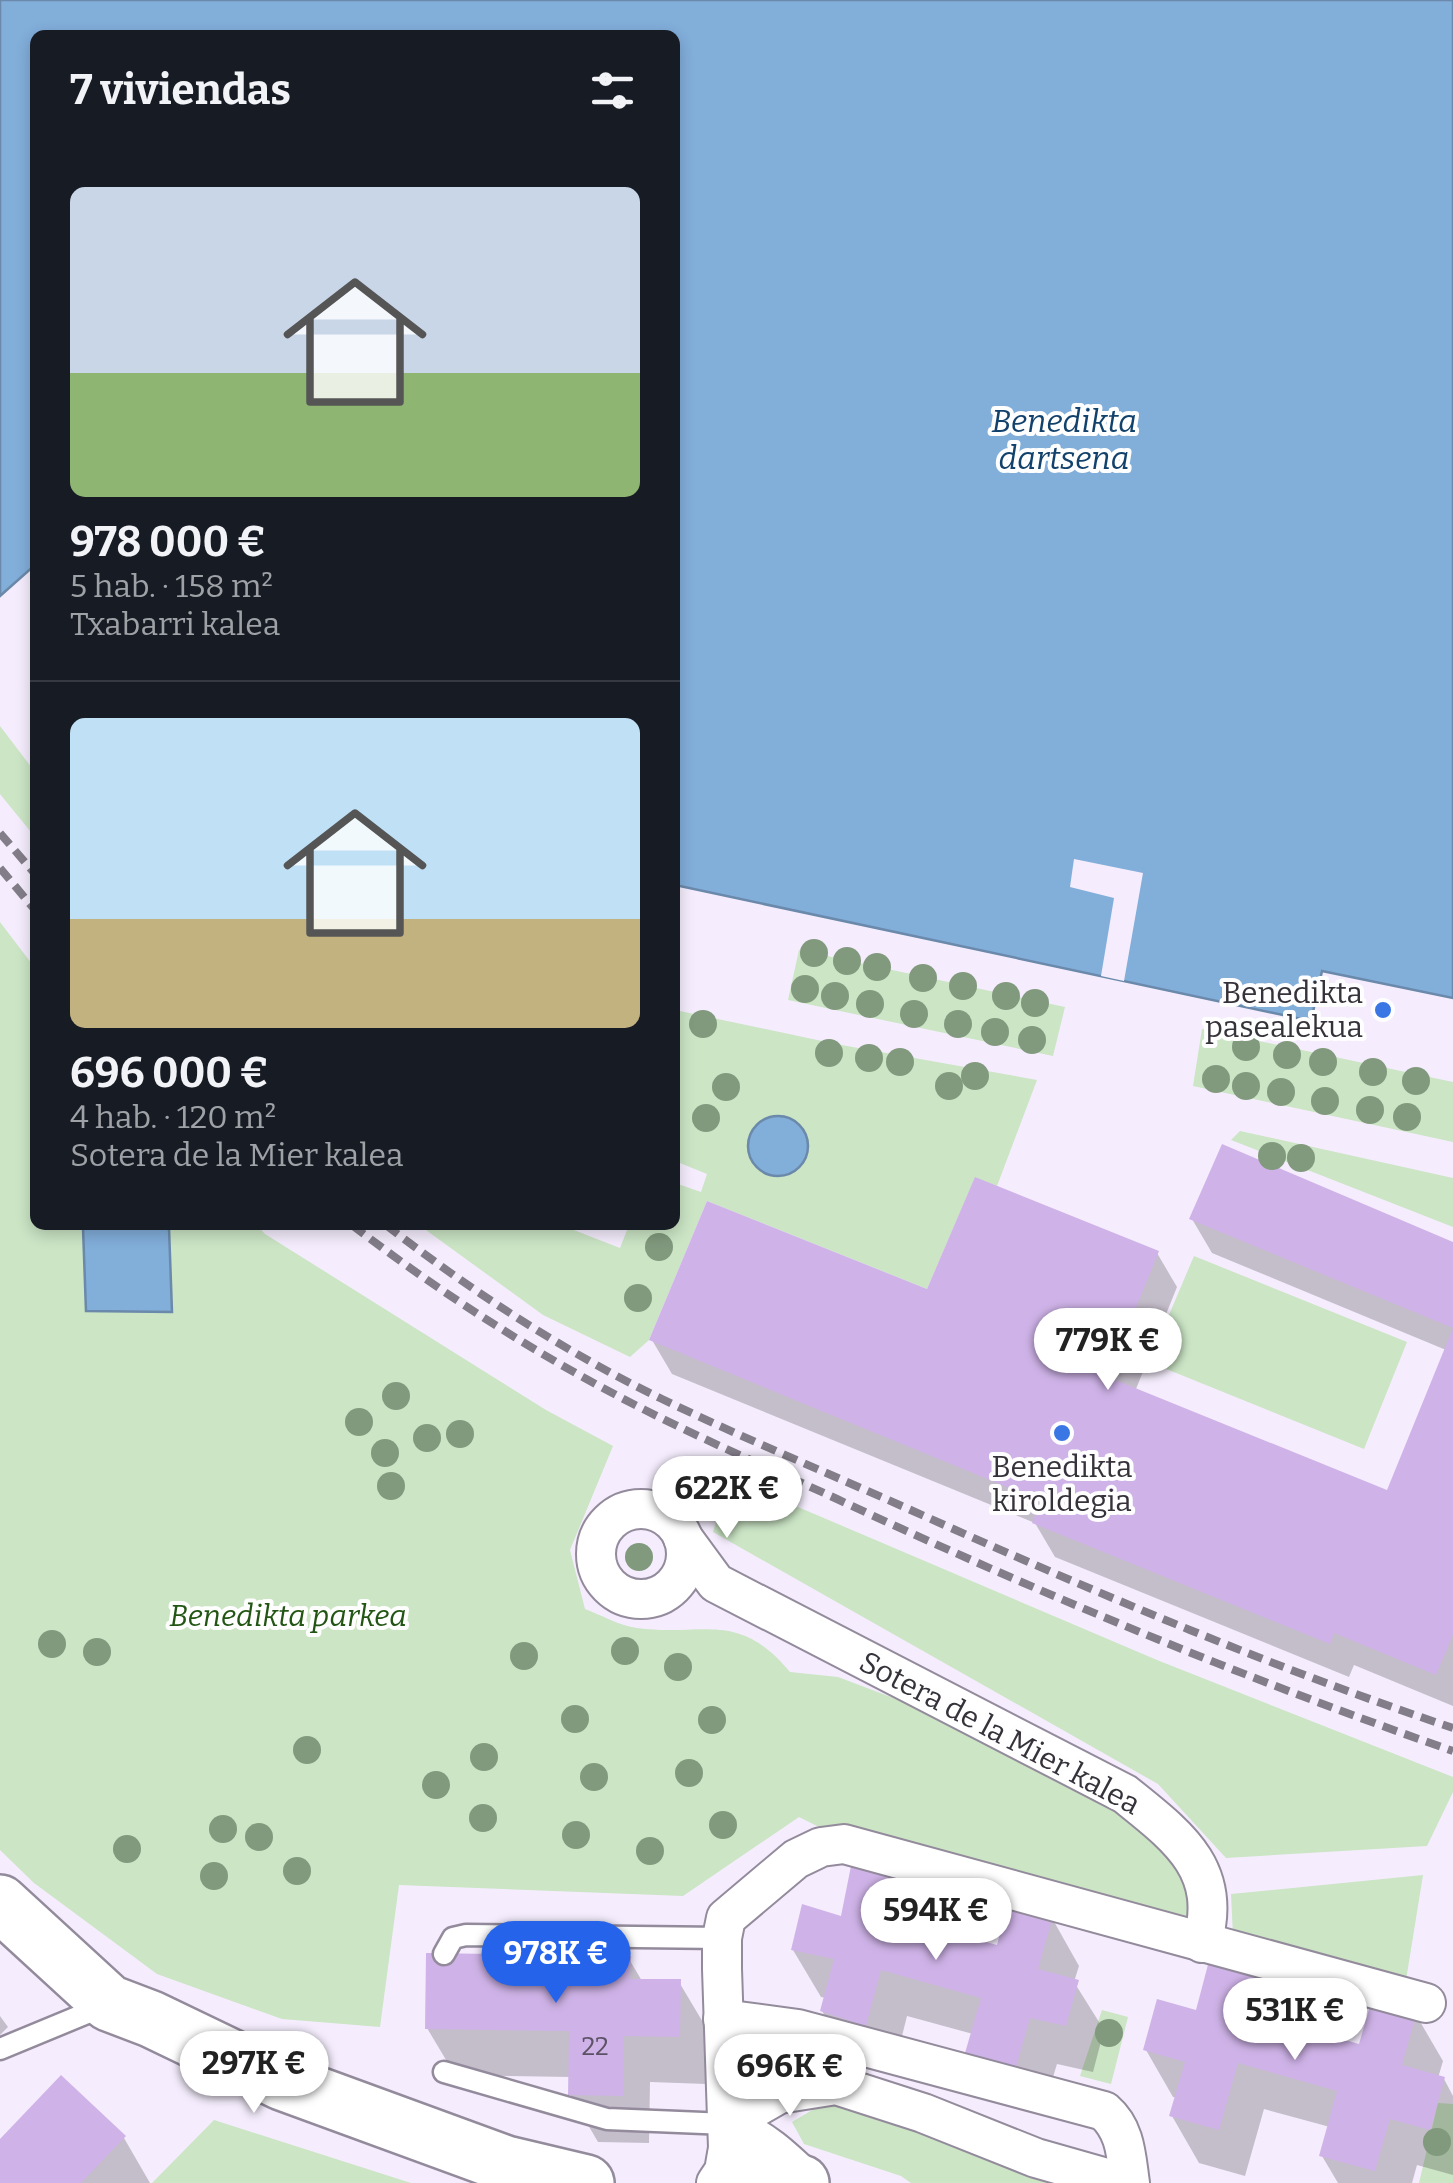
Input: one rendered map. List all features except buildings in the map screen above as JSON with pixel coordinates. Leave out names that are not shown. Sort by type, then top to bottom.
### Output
[{"type":"street","points":[[667,1591],[684,1568],[683,1538],[676,1525],[664,1514],[650,1509],[620,1513],[599,1535],[596,1564],[611,1588],[638,1599],[716,1583]]},
{"type":"street","name":"Sotera de la Mier kalea","points":[[683,1538],[716,1583],[1125,1794],[1169,1830],[1196,1864],[1209,1894],[1209,1920],[1202,1943]]},
{"type":"street","points":[[716,2183],[724,2172],[727,2124],[722,1938],[726,1918],[796,1859],[821,1848],[844,1844],[1426,2004]]},
{"type":"street","points":[[0,1903],[109,2004],[150,2019],[282,2082],[506,2164],[586,2183]]},
{"type":"street","points":[[723,2019],[798,2029],[1104,2111],[1117,2125],[1126,2147],[1127,2183],[1036,2158],[923,2113],[836,2085],[779,2094],[727,2124]]},
{"type":"street","points":[[727,2124],[749,2132],[776,2150],[805,2183]]},
{"type":"street","points":[[738,2183],[805,2183]]},
{"type":"lane","points":[[444,1954],[453,1938],[466,1935],[722,1938]]},
{"type":"lane","points":[[0,2049],[109,2004]]},
{"type":"lane","points":[[444,2072],[607,2119],[727,2124]]},
{"type":"green space","points":[[0,726],[30,765],[30,831],[0,794]]},
{"type":"green space","name":"Benedikta parkea","points":[[0,922],[30,961],[30,1230],[261,1230],[546,1410],[613,1446],[570,1550],[585,1609],[637,1628],[736,1633],[771,1652],[790,1672],[838,1677],[912,1705],[1119,1807],[1157,1837],[1184,1875],[1195,1921],[817,1826],[799,1817],[683,1896],[399,1885],[380,2027],[282,2019],[157,1974],[34,1883],[0,1850]]},
{"type":"green space","points":[[799,950],[1065,1007],[1053,1056],[788,1000]]},
{"type":"green space","points":[[680,1011],[1037,1080],[997,1186],[975,1178],[927,1289],[707,1201],[649,1340],[630,1357],[543,1315],[426,1230],[574,1230],[620,1248],[627,1230],[680,1230],[680,1185],[701,1192],[707,1174],[680,1163]]},
{"type":"green space","points":[[1202,1029],[1453,1082],[1453,1142],[1193,1086]]},
{"type":"green space","points":[[1240,1131],[1453,1178],[1453,1227],[1231,1140]]},
{"type":"green space","points":[[1194,1256],[1407,1342],[1364,1449],[1149,1362]]},
{"type":"green space","points":[[730,1478],[1157,1660],[1453,1777],[1453,1792],[1427,1846],[1226,1858],[1158,1784],[713,1532]]},
{"type":"green space","points":[[1423,1875],[1406,1980],[1233,1936],[1231,1894]]},
{"type":"green space","points":[[1102,2010],[1128,2017],[1111,2084],[1080,2076]]},
{"type":"green space","points":[[836,2096],[1089,2183],[911,2183],[901,2176],[804,2144],[792,2122]]},
{"type":"green space","points":[[1438,2103],[1453,2104],[1453,2183],[1419,2183]]},
{"type":"green space","points":[[214,2120],[411,2183],[152,2183]]},
{"type":"water","name":"Benedikta dartsena","points":[[0,0],[1453,0],[1453,998],[1322,971],[1311,1021],[680,886],[680,30],[30,30],[30,569],[0,596]]},
{"type":"water","points":[[778,1116],[799,1125],[808,1146],[799,1167],[778,1176],[757,1167],[748,1146],[757,1125]]},
{"type":"water","points":[[83,1230],[169,1230],[172,1312],[86,1311]]},
{"type":"pier","points":[[1074,859],[1143,873],[1124,981],[1101,976],[1114,898],[1070,887]]},
{"type":"railway","points":[[0,833],[30,868]]},
{"type":"railway","points":[[0,868],[30,904]]},
{"type":"railway","points":[[359,1230],[531,1347],[693,1433],[1142,1633],[1453,1751]]},
{"type":"railway","points":[[393,1230],[554,1341],[692,1413],[1176,1624],[1453,1728]]},
{"type":"place","name":"Benedikta pasealekua","points":[[1383,1010]]},
{"type":"place","name":"Benedikta kiroldegia","points":[[1062,1433]]}]
